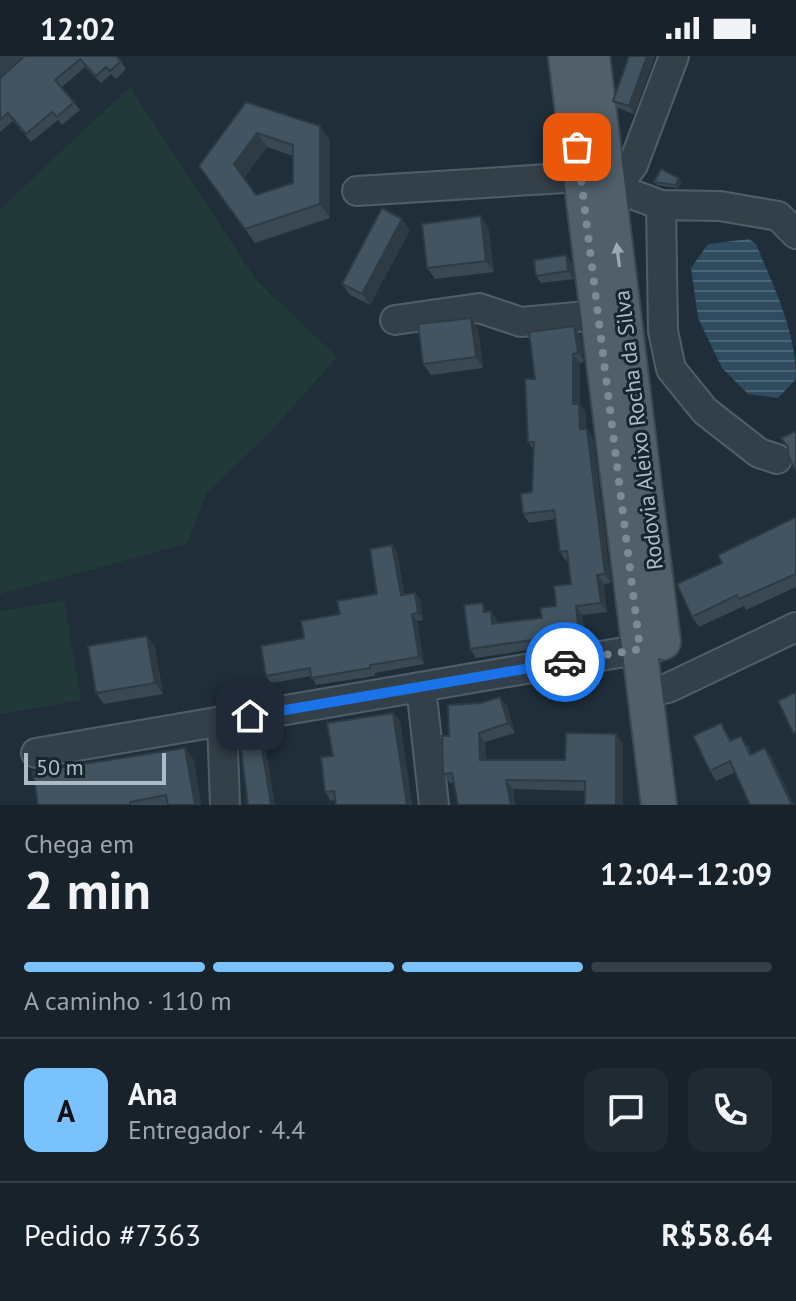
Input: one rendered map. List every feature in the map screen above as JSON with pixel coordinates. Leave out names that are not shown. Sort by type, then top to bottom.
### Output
[{"type":"main road","name":"Rodovia Aleixo Rocha da Silva","points":[[566,56],[592,186],[652,648],[657,691],[659,805]]},
{"type":"main road","name":"Rodovia Aleixo Rocha da Silva","points":[[592,56],[592,186],[598,315],[652,648]]},
{"type":"main road","name":"Rodovia Aleixo Rocha da Silva","points":[[657,691],[682,805]]},
{"type":"street","points":[[0,63],[8,56]]},
{"type":"street","points":[[357,191],[592,186],[623,178],[633,165],[674,56]]},
{"type":"street","points":[[592,186],[661,205],[720,206],[778,216],[796,234]]},
{"type":"street","points":[[661,205],[663,331],[671,369],[705,411],[759,453],[777,459]]},
{"type":"street","points":[[395,320],[479,308],[521,322],[598,315]]},
{"type":"street","points":[[657,691],[796,627]]},
{"type":"street","points":[[36,753],[652,648]]},
{"type":"street","points":[[421,687],[434,805]]},
{"type":"street","points":[[222,721],[225,805]]},
{"type":"green space","points":[[130,87],[256,280],[337,357],[273,429],[206,494],[187,544],[0,594],[0,209]]},
{"type":"green space","points":[[64,600],[81,700],[0,714],[0,611]]},
{"type":"water","points":[[749,239],[756,244],[770,277],[792,343],[796,379],[778,398],[748,394],[722,368],[698,318],[691,268],[708,244]]},
{"type":"building","points":[[25,56],[116,56],[121,61],[110,71],[106,67],[96,76],[80,59],[55,80],[74,102],[57,117],[52,112],[26,134],[8,113],[0,120],[0,78]]},
{"type":"building","points":[[629,56],[647,56],[629,106],[613,101]]},
{"type":"building","points":[[246,102],[320,126],[320,204],[245,229],[199,166]],"holes":[[[257,133],[293,145],[293,183],[256,195],[234,164]]]},
{"type":"building","points":[[661,169],[679,178],[676,185],[654,182]]},
{"type":"building","points":[[382,208],[402,219],[362,294],[342,284]]},
{"type":"building","points":[[481,216],[486,261],[427,268],[422,224]]},
{"type":"building","points":[[566,255],[568,271],[536,276],[534,260]]},
{"type":"building","points":[[471,318],[476,357],[423,364],[418,324]]},
{"type":"building","points":[[574,326],[578,353],[573,354],[573,404],[579,404],[580,429],[587,429],[605,574],[597,575],[601,603],[576,606],[579,633],[470,649],[464,605],[483,603],[484,612],[491,611],[492,624],[542,618],[540,608],[556,606],[554,586],[571,584],[567,551],[560,552],[554,510],[523,514],[521,494],[532,492],[534,442],[528,442],[525,379],[535,379],[529,332]]},
{"type":"building","points":[[796,431],[796,472],[788,455],[788,447],[781,438]]},
{"type":"building","points":[[796,517],[796,574],[739,599],[737,595],[692,617],[677,584],[722,563],[718,555]]},
{"type":"building","points":[[392,545],[401,595],[415,593],[418,613],[412,614],[419,657],[311,678],[310,668],[266,676],[261,646],[304,638],[301,621],[340,614],[337,601],[377,594],[370,549]]},
{"type":"building","points":[[147,636],[155,683],[96,693],[88,646]]},
{"type":"building","points":[[796,692],[796,732],[793,733],[778,701]]},
{"type":"building","points":[[500,697],[508,723],[479,733],[480,760],[565,760],[566,733],[616,734],[616,805],[585,805],[585,781],[506,780],[511,805],[458,805],[452,773],[443,774],[442,736],[449,736],[448,705],[481,703]]},
{"type":"building","points":[[393,713],[407,805],[336,805],[334,791],[325,792],[321,757],[333,756],[327,723]]},
{"type":"building","points":[[721,723],[730,741],[741,736],[750,755],[765,748],[792,805],[750,805],[730,761],[710,771],[693,736]]},
{"type":"building","points":[[259,730],[271,805],[248,805],[239,734]]},
{"type":"building","points":[[185,748],[195,805],[168,805],[166,795],[130,802],[130,805],[38,805],[33,772]]},
{"type":"way so far","points":[[565,662],[640,649],[577,147]]},
{"type":"route","points":[[250,716],[565,662]]}]
